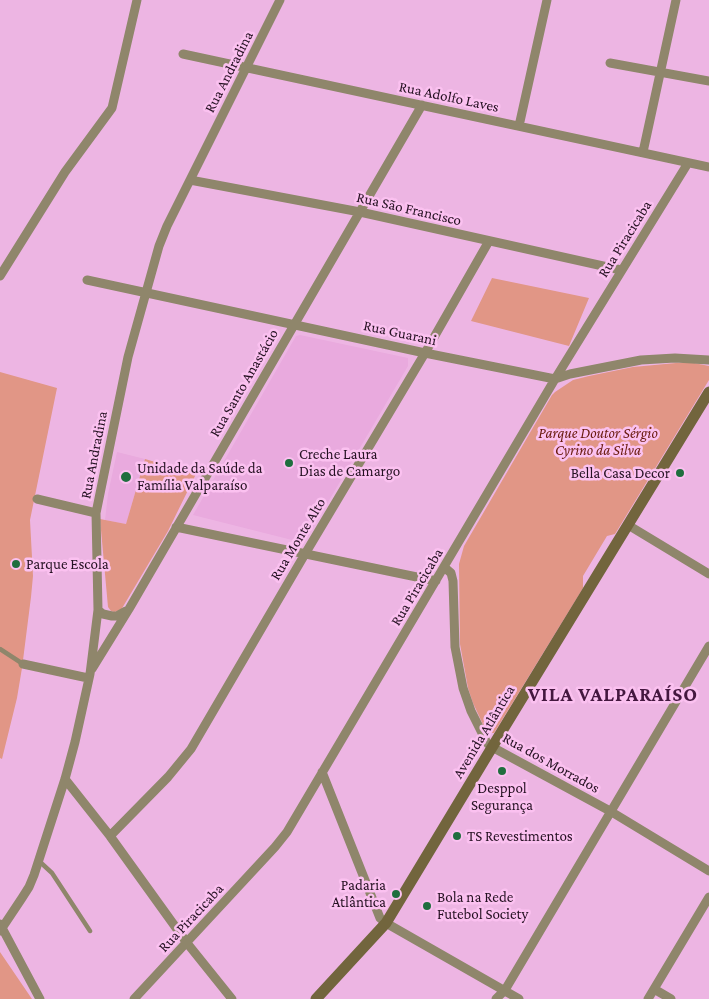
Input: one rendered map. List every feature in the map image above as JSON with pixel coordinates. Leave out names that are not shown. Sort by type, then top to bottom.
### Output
[{"type":"main road","name":"Avenida Atlântica","points":[[316,999],[386,923],[709,392]]},
{"type":"street","points":[[0,276],[3,266],[65,172],[112,108],[137,0]]},
{"type":"street","name":"Rua Andradina","points":[[1,928],[29,886],[76,742],[89,676],[98,610],[96,512],[128,357],[145,293],[163,236],[280,0]]},
{"type":"street","points":[[519,126],[547,0]]},
{"type":"street","points":[[643,152],[676,0]]},
{"type":"street","name":"Rua Adolfo Laves","points":[[184,54],[709,167]]},
{"type":"street","points":[[610,63],[709,81]]},
{"type":"street","name":"Rua Santo Anastácio","points":[[89,676],[422,105]]},
{"type":"street","name":"Rua Piracicaba","points":[[134,999],[282,839],[621,270],[688,162]]},
{"type":"street","name":"Rua São Francisco","points":[[190,180],[360,212],[621,270]]},
{"type":"street","name":"Rua Monte Alto","points":[[110,836],[168,777],[191,749],[489,241]]},
{"type":"street","name":"Rua Guarani","points":[[87,280],[425,353],[556,379],[570,374],[641,360],[675,358],[709,360]]},
{"type":"street","points":[[37,499],[96,512]]},
{"type":"street","points":[[628,525],[709,574]]},
{"type":"street","points":[[176,527],[436,581]]},
{"type":"street","name":"Rua dos Morrados","points":[[444,568],[451,573],[453,581],[455,647],[465,695],[485,739],[492,747],[610,811],[709,871]]},
{"type":"street","points":[[98,610],[103,614],[117,616],[129,609]]},
{"type":"street","points":[[496,999],[505,990],[709,646]]},
{"type":"street","points":[[23,664],[89,676]]},
{"type":"street","points":[[322,772],[380,918],[519,999]]},
{"type":"street","points":[[65,779],[110,836],[187,943],[232,999]]},
{"type":"street","points":[[648,999],[709,897]]},
{"type":"street","points":[[1,928],[40,999]]},
{"type":"street","points":[[654,989],[671,999]]},
{"type":"lane","points":[[0,649],[23,664]]},
{"type":"lane","points":[[38,861],[52,872],[90,931]]},
{"type":"shaded area","points":[[300,335],[408,358],[408,366],[304,543],[193,515],[296,336]]},
{"type":"shaded area","name":"Unidade da Saúde da Família Valparaíso","points":[[117,452],[145,459],[126,524],[105,520],[108,494]]},
{"type":"green space","points":[[492,278],[589,298],[569,346],[471,321]]},
{"type":"green space","name":"Parque Doutor Sérgio Cyrino da Silva","points":[[694,363],[709,366],[709,380],[615,534],[607,536],[583,576],[583,588],[494,733],[487,733],[468,688],[460,644],[459,564],[464,546],[555,392],[573,380],[589,376],[633,367]]},
{"type":"green space","name":"Parque Escola","points":[[0,372],[57,388],[30,520],[33,576],[31,597],[17,698],[2,759],[0,758]]},
{"type":"green space","points":[[145,459],[196,474],[168,531],[121,610],[114,612],[108,607],[100,519],[126,524]]},
{"type":"green space","points":[[0,952],[32,999],[0,999]]},
{"type":"place","name":"Creche Laura Dias de Camargo","points":[[289,463]]},
{"type":"place","name":"Bella Casa Decor","points":[[680,473]]},
{"type":"place","name":"Unidade da Saúde da Família Valparaíso","points":[[126,477]]},
{"type":"place","name":"Parque Escola","points":[[16,564]]},
{"type":"place","name":"Desppol Segurança","points":[[502,771]]},
{"type":"place","name":"TS Revestimentos","points":[[457,836]]},
{"type":"place","name":"Padaria Atlântica","points":[[396,894]]},
{"type":"place","name":"Bola na Rede Futebol Society","points":[[427,906]]},
{"type":"district","name":"VILA VALPARAÍSO","points":[[613,695]]}]
